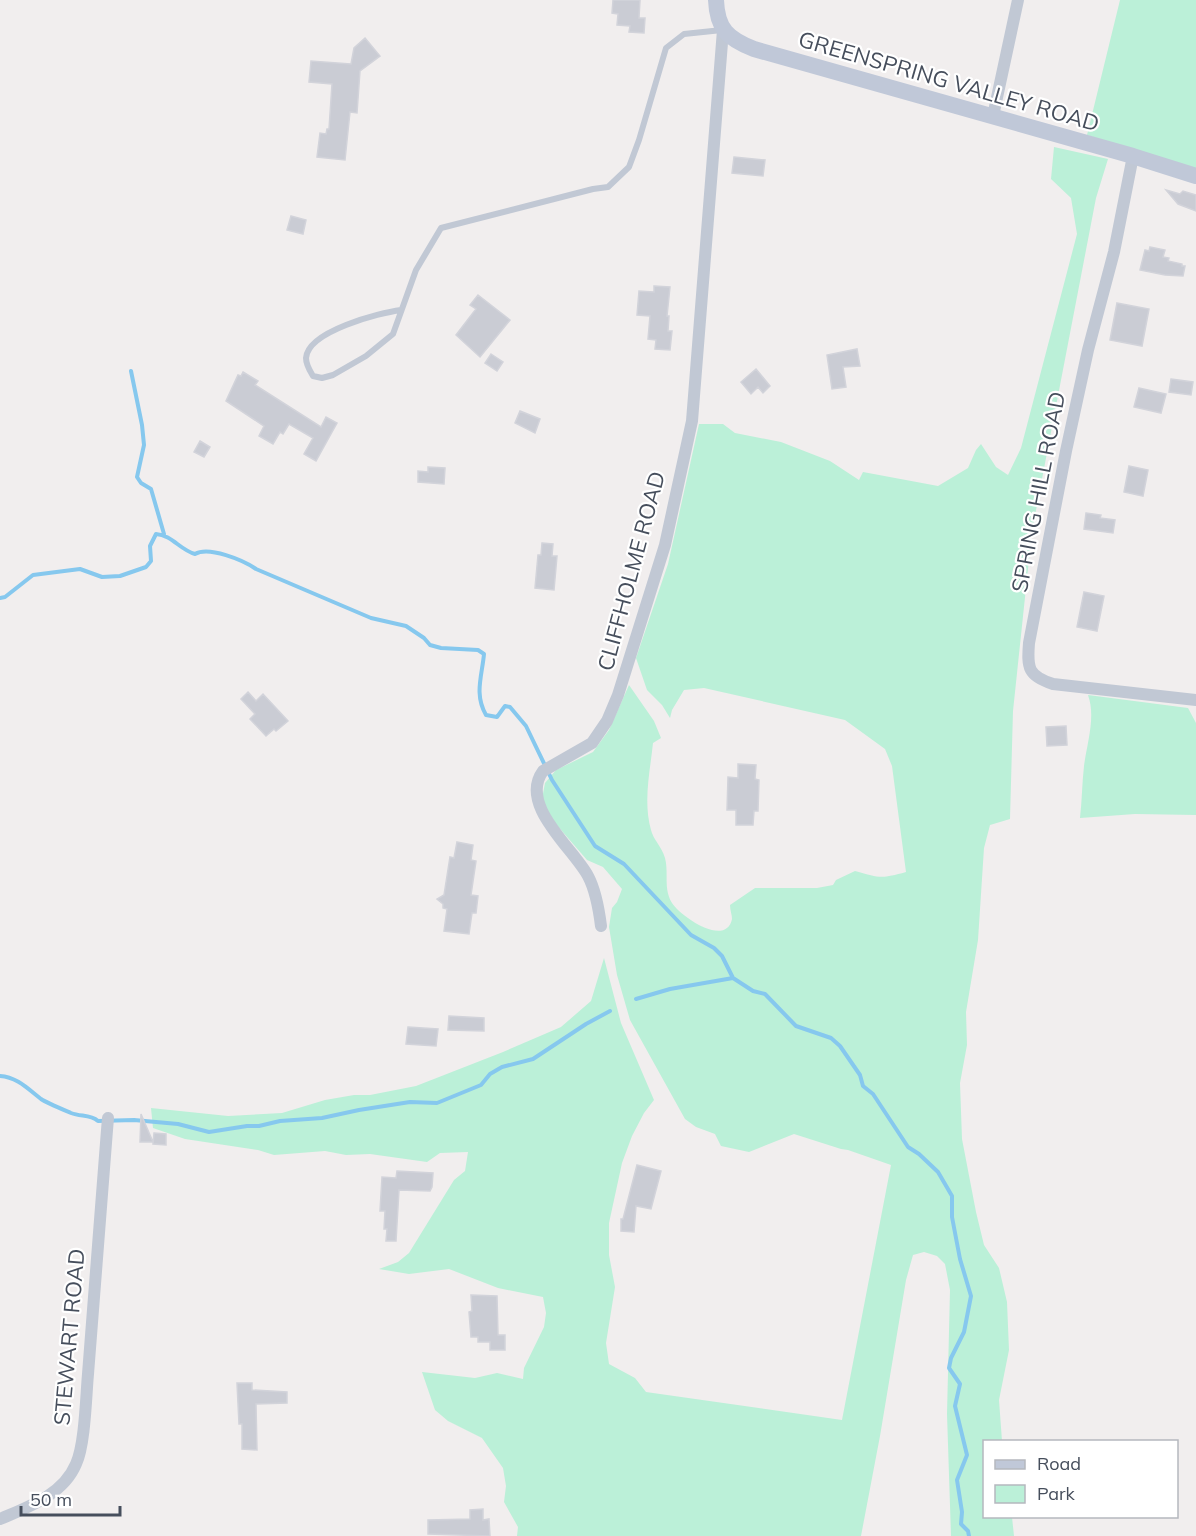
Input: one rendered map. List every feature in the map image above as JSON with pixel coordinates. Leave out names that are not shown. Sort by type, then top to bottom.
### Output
[{"type":"main road","points":[[716,0],[716,11],[723,30]]},
{"type":"main road","name":"GREENSPRING VALLEY ROAD","points":[[723,30],[744,45],[764,52],[1133,156],[1196,176]]},
{"type":"street","points":[[993,116],[1018,0]]},
{"type":"street","name":"CLIFFHOLME ROAD","points":[[601,926],[598,906],[589,877],[552,829],[541,810],[537,787],[540,776],[548,768],[592,743],[607,721],[622,685],[665,545],[692,421],[723,30]]},
{"type":"street","name":"SPRING HILL ROAD","points":[[1133,156],[1114,252],[1088,350],[1066,451],[1029,643],[1029,667],[1038,680],[1053,684],[1196,700]]},
{"type":"street","name":"STEWART ROAD","points":[[0,1519],[49,1496],[65,1481],[77,1463],[83,1428],[94,1308],[107,1121]]},
{"type":"lane","points":[[401,310],[356,321],[319,339],[310,349],[306,359],[313,376],[321,378],[333,375],[366,356],[393,334],[400,320],[401,310],[416,270],[441,228],[608,187],[629,166],[666,48],[684,33],[723,30]]},
{"type":"green space","points":[[1120,0],[1196,0],[1196,170],[1087,135]]},
{"type":"green space","points":[[1054,147],[1108,159],[1096,198],[1032,531],[1013,711],[1010,819],[990,825],[984,848],[978,940],[966,1012],[967,1045],[960,1083],[962,1139],[976,1212],[984,1245],[999,1268],[1007,1302],[1009,1350],[999,1400],[1002,1440],[983,1440],[983,1518],[1012,1518],[1014,1536],[951,1536],[947,1414],[950,1290],[945,1264],[937,1256],[924,1252],[913,1255],[906,1280],[861,1536],[517,1536],[518,1527],[504,1502],[506,1486],[503,1468],[482,1438],[448,1421],[435,1410],[422,1372],[475,1378],[497,1373],[523,1379],[524,1368],[544,1327],[546,1313],[543,1297],[498,1288],[449,1269],[409,1274],[379,1269],[398,1262],[409,1253],[454,1180],[465,1171],[468,1152],[440,1153],[427,1162],[370,1154],[346,1155],[325,1151],[274,1155],[258,1150],[185,1139],[153,1128],[151,1108],[228,1116],[282,1113],[325,1100],[370,1095],[416,1086],[561,1027],[591,1001],[604,958],[621,1023],[654,1100],[632,1136],[622,1163],[609,1223],[609,1255],[615,1287],[606,1343],[609,1364],[635,1378],[646,1392],[842,1420],[891,1165],[794,1134],[749,1152],[721,1146],[715,1134],[696,1127],[685,1119],[630,1020],[617,975],[609,927],[612,908],[622,889],[603,867],[587,860],[549,816],[542,799],[545,783],[556,770],[593,752],[609,730],[629,685],[654,721],[661,738],[653,743],[648,786],[649,819],[652,833],[665,858],[669,897],[684,915],[703,927],[721,931],[728,927],[732,919],[730,905],[755,888],[817,888],[833,885],[836,880],[855,871],[880,877],[906,872],[892,766],[885,749],[845,720],[704,688],[684,690],[670,718],[662,705],[647,690],[636,658],[668,564],[699,424],[723,424],[735,433],[781,442],[830,461],[859,480],[863,472],[938,486],[968,468],[981,444],[996,467],[1008,475],[1021,448],[1077,234],[1071,198],[1051,179]]},
{"type":"green space","points":[[1088,695],[1188,708],[1196,723],[1196,815],[1135,814],[1080,818],[1084,766],[1091,721]]},
{"type":"building","points":[[613,0],[640,0],[639,18],[645,18],[644,33],[629,32],[630,26],[617,25],[618,14],[612,13]]},
{"type":"building","points":[[365,38],[380,56],[360,71],[357,113],[350,112],[345,160],[317,157],[320,133],[326,134],[329,129],[332,84],[309,82],[311,61],[351,64],[354,48]]},
{"type":"building","points":[[734,157],[765,160],[763,176],[732,173]]},
{"type":"building","points":[[1166,190],[1180,194],[1183,191],[1196,195],[1196,211],[1178,204]]},
{"type":"building","points":[[291,216],[306,220],[303,234],[287,230]]},
{"type":"building","points":[[1150,247],[1165,250],[1163,257],[1169,258],[1168,261],[1185,266],[1183,276],[1140,270],[1145,250],[1149,251]]},
{"type":"building","points":[[654,286],[670,287],[667,316],[669,316],[668,331],[672,331],[670,350],[655,349],[656,340],[648,339],[650,316],[637,315],[639,291],[654,292]]},
{"type":"building","points":[[478,295],[510,320],[480,357],[456,335],[476,309],[470,305]]},
{"type":"building","points":[[1117,303],[1149,309],[1142,346],[1110,340]]},
{"type":"building","points":[[857,349],[860,366],[843,367],[846,387],[832,389],[827,355]]},
{"type":"building","points":[[491,354],[503,362],[497,371],[485,363]]},
{"type":"building","points":[[756,369],[770,386],[763,393],[758,387],[751,394],[741,382]]},
{"type":"building","points":[[243,372],[258,381],[255,385],[321,427],[326,417],[337,423],[316,461],[304,454],[313,438],[289,424],[283,434],[280,432],[273,444],[259,436],[264,426],[226,401],[238,375],[241,376]]},
{"type":"building","points":[[1171,379],[1193,382],[1191,395],[1169,392]]},
{"type":"building","points":[[1139,388],[1166,394],[1161,413],[1134,407]]},
{"type":"building","points":[[520,411],[540,419],[535,433],[515,423]]},
{"type":"building","points":[[200,441],[210,447],[204,457],[194,452]]},
{"type":"building","points":[[1129,466],[1148,470],[1143,496],[1124,492]]},
{"type":"building","points":[[428,467],[445,468],[444,484],[418,482],[418,471],[428,472]]},
{"type":"building","points":[[1086,513],[1115,520],[1113,533],[1084,529]]},
{"type":"building","points":[[542,543],[553,544],[552,556],[557,556],[554,590],[535,588],[538,555],[541,555]]},
{"type":"building","points":[[1084,592],[1104,596],[1097,631],[1077,627]]},
{"type":"building","points":[[248,692],[256,701],[263,694],[288,721],[266,736],[250,719],[255,714],[241,699]]},
{"type":"building","points":[[1066,726],[1067,745],[1047,746],[1046,727]]},
{"type":"building","points":[[738,764],[756,765],[755,779],[759,780],[758,811],[754,811],[753,825],[736,825],[736,810],[727,810],[728,777],[738,778]]},
{"type":"building","points":[[457,842],[473,845],[471,860],[476,861],[471,895],[478,896],[476,913],[472,913],[469,934],[444,931],[447,909],[443,908],[443,904],[437,899],[444,895],[450,857],[454,858]]},
{"type":"building","points":[[449,1016],[484,1018],[484,1031],[448,1030]]},
{"type":"building","points":[[408,1027],[438,1029],[436,1046],[406,1044]]},
{"type":"building","points":[[141,1114],[153,1142],[140,1142]]},
{"type":"building","points":[[154,1133],[166,1134],[166,1145],[153,1144]]},
{"type":"building","points":[[637,1165],[661,1171],[651,1209],[636,1206],[634,1232],[621,1231],[621,1219],[623,1219]]},
{"type":"building","points":[[397,1171],[433,1173],[432,1187],[430,1191],[399,1190],[396,1241],[386,1241],[385,1211],[380,1211],[382,1177],[396,1178]]},
{"type":"building","points":[[471,1295],[497,1296],[498,1335],[505,1335],[505,1350],[490,1350],[490,1342],[478,1342],[478,1337],[471,1337],[469,1312],[472,1311]]},
{"type":"building","points":[[237,1383],[252,1383],[252,1390],[287,1392],[287,1403],[256,1404],[257,1450],[242,1449],[242,1424],[239,1424]]},
{"type":"building","points":[[483,1509],[483,1520],[489,1519],[490,1536],[428,1534],[428,1520],[470,1519],[470,1510]]},
{"type":"waterway","points":[[131,371],[144,445],[137,477],[141,483],[151,489],[164,534]]},
{"type":"waterway","points":[[0,598],[5,597],[33,575],[80,569],[102,577],[120,576],[146,567],[151,561],[150,546],[156,534],[167,537],[195,554],[209,552],[226,555],[371,618],[406,626],[430,645],[441,648],[478,650],[484,654],[480,700],[486,715],[497,717],[505,706],[510,707],[526,726],[552,780],[595,846],[624,864],[691,935],[714,948],[722,956],[733,978],[753,991],[765,994],[796,1026],[831,1038],[840,1046],[860,1075],[863,1086],[873,1094],[908,1147],[938,1172],[952,1196],[952,1217],[960,1259],[971,1296],[964,1332],[951,1358],[949,1368],[960,1384],[955,1406],[967,1455],[957,1480],[962,1512],[961,1524],[968,1531],[969,1536]]},
{"type":"waterway","points":[[636,999],[670,989],[733,978]]},
{"type":"waterway","points":[[0,1076],[17,1081],[51,1104],[98,1121],[134,1120],[178,1124],[209,1132],[280,1121],[322,1118],[410,1102],[437,1103],[481,1085],[490,1074],[502,1067],[533,1059],[610,1011]]}]
